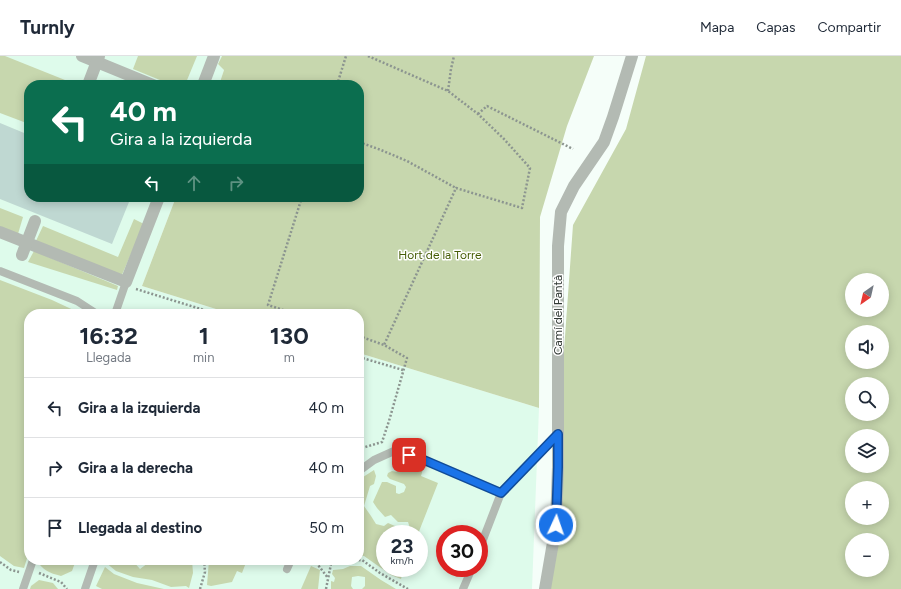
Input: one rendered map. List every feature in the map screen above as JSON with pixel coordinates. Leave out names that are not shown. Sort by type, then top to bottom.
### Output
[{"type":"street","points":[[82,56],[98,59],[142,80]]},
{"type":"street","points":[[205,80],[214,56]]},
{"type":"street","name":"Camí del Pantà","points":[[545,589],[556,525],[558,467],[558,246],[562,212],[574,186],[604,142],[632,56]]},
{"type":"street","points":[[90,80],[98,59]]},
{"type":"street","points":[[0,232],[131,285],[157,202]]},
{"type":"street","points":[[22,256],[35,221]]},
{"type":"lane","points":[[0,271],[77,301],[89,309]]},
{"type":"lane","points":[[118,309],[131,285]]},
{"type":"lane","points":[[488,527],[501,493],[558,434]]},
{"type":"lane","points":[[364,467],[374,460],[394,451],[424,460],[501,493]]},
{"type":"lane","points":[[23,589],[31,565]]},
{"type":"lane","points":[[85,589],[92,565]]},
{"type":"lane","points":[[287,569],[289,565]]},
{"type":"lane","points":[[463,589],[468,577]]},
{"type":"path","points":[[339,80],[346,56]]},
{"type":"path","points":[[364,144],[407,161],[456,188],[522,208],[530,168],[504,139],[478,114],[448,91],[368,56]]},
{"type":"path","points":[[448,91],[454,56]]},
{"type":"path","points":[[478,114],[487,106],[573,149]]},
{"type":"path","points":[[384,345],[456,188]]},
{"type":"path","points":[[280,309],[268,305],[300,202]]},
{"type":"path","points":[[131,285],[202,309]]},
{"type":"path","points":[[364,338],[384,345],[406,358],[382,442],[364,447]]},
{"type":"path","points":[[364,358],[403,370]]},
{"type":"path","points":[[364,561],[380,573],[408,589]]},
{"type":"path","points":[[200,589],[205,572],[204,565]]},
{"type":"path","points":[[318,565],[328,579]]},
{"type":"path","points":[[326,589],[331,565]]},
{"type":"shaded area","points":[[0,56],[222,56],[218,64],[224,70],[221,80],[24,80],[24,202],[174,202],[142,286],[216,309],[24,309],[24,565],[364,565],[364,355],[539,408],[532,589],[0,589]]},
{"type":"green space","points":[[0,56],[5,56],[65,80],[24,80],[24,122],[0,113]]},
{"type":"green space","points":[[138,56],[197,56],[187,80],[160,80],[133,69]]},
{"type":"green space","name":"Hort de la Torre","points":[[222,56],[594,56],[567,126],[540,217],[539,408],[364,355],[364,309],[216,309],[142,286],[174,202],[364,202],[364,80],[221,80],[224,70],[218,64]]},
{"type":"green space","points":[[646,56],[901,56],[901,589],[550,589],[558,434],[573,225],[626,129]]},
{"type":"green space","points":[[0,208],[23,217],[18,234],[0,228]]},
{"type":"green space","points":[[134,219],[144,224],[121,277],[35,243],[43,226],[118,257]]},
{"type":"green space","points":[[34,251],[118,286],[117,290],[28,262]]},
{"type":"green space","points":[[0,280],[71,309],[24,309],[24,568],[14,566],[0,556]]},
{"type":"green space","points":[[398,460],[423,469],[421,476],[438,483],[422,525],[409,525],[408,522],[398,522],[391,515],[385,517],[373,502],[382,482],[387,482],[396,486],[396,493],[399,494],[404,492],[406,487],[404,484],[390,479],[387,476],[388,473],[392,471],[397,472],[400,469]]},
{"type":"green space","points":[[374,470],[376,476],[374,484],[370,486],[364,506],[364,476]]},
{"type":"green space","points":[[364,506],[376,524],[380,525],[376,525],[376,564],[364,556]]},
{"type":"green space","points":[[40,565],[74,565],[72,571],[61,576],[47,571]]},
{"type":"green space","points":[[109,565],[136,565],[140,569],[145,565],[192,565],[193,573],[189,588],[186,586],[171,587],[152,580],[133,577],[116,571]]},
{"type":"green space","points":[[209,565],[245,565],[242,573],[237,571],[232,582],[211,586],[207,585]]},
{"type":"green space","points":[[311,566],[320,570],[318,589],[301,589]]},
{"type":"green space","points":[[350,566],[361,566],[396,589],[362,589],[365,586],[365,577],[358,576],[352,577],[351,586],[353,589],[331,589],[331,581],[334,582],[335,578],[332,574],[333,570],[343,569]]},
{"type":"green space","points":[[105,567],[114,574],[137,583],[164,589],[102,589],[96,586]]},
{"type":"green space","points":[[39,580],[53,583],[58,589],[30,589],[31,586]]},
{"type":"building","points":[[0,123],[24,133],[24,202],[129,202],[112,244],[0,199]]},
{"type":"route","points":[[409,455],[501,493],[558,434],[556,525]]}]
